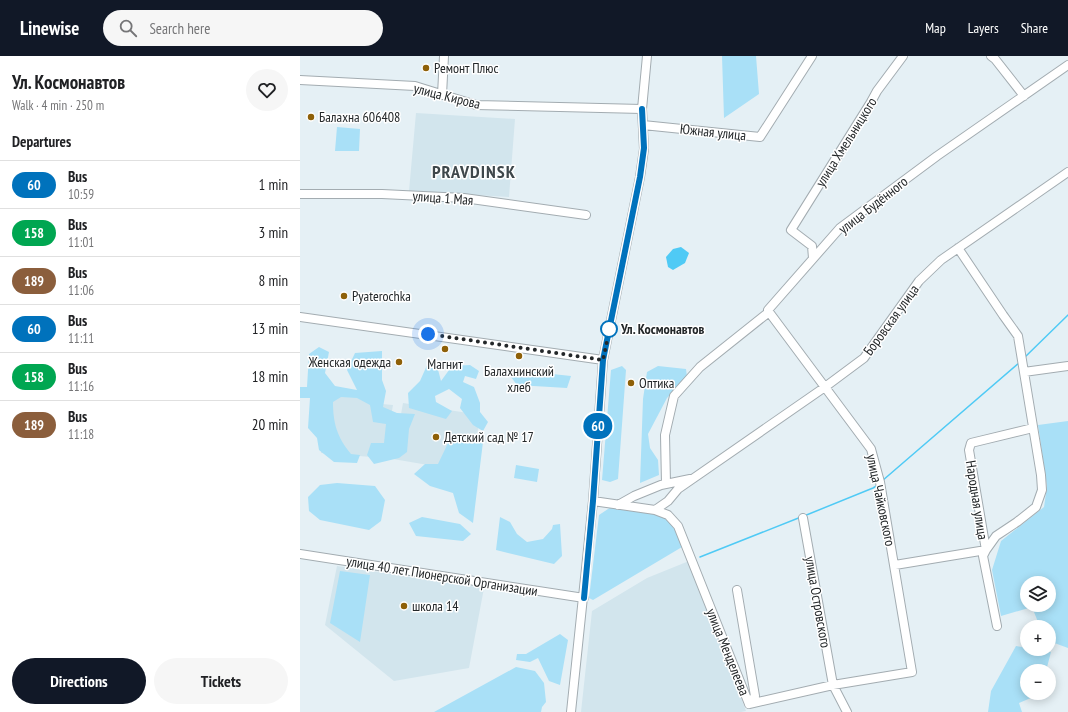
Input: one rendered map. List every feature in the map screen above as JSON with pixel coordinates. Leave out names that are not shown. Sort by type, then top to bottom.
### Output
[{"type":"street","points":[[442,95],[444,56]]},
{"type":"street","points":[[571,712],[593,501],[603,360],[640,177],[644,148],[642,109],[646,56]]},
{"type":"street","name":"Южная улица","points":[[643,126],[760,137],[812,56]]},
{"type":"street","name":"улица Хмельницкого","points":[[813,258],[812,246],[791,230],[877,91],[903,56]]},
{"type":"street","points":[[991,56],[1024,96]]},
{"type":"street","name":"улица Будённого","points":[[666,484],[665,435],[674,396],[700,367],[769,312],[768,310],[840,228],[937,156],[1068,66]]},
{"type":"street","name":"улица Кирова","points":[[301,81],[415,86],[476,105],[642,109]]},
{"type":"street","name":"Боровская улица","points":[[655,510],[668,500],[678,489],[825,387],[864,358],[920,281],[941,260],[1068,172]]},
{"type":"street","name":"улица 1 Мая","points":[[300,194],[382,194],[464,198],[586,215]]},
{"type":"street","name":"Народная улица","points":[[958,248],[1018,336],[1041,475],[1042,490],[1036,507],[996,536],[983,556],[997,626]]},
{"type":"street","name":"улица Чайковского","points":[[769,312],[871,449],[880,482],[895,565],[912,672],[834,686]]},
{"type":"street","points":[[300,317],[603,360]]},
{"type":"street","points":[[1024,372],[1068,366]]},
{"type":"street","name":"Народная улица","points":[[986,550],[969,450],[971,443],[1033,428]]},
{"type":"street","name":"Боровская улица","points":[[618,505],[634,496],[666,484],[693,479]]},
{"type":"street","points":[[593,501],[655,510],[668,515],[668,500]]},
{"type":"street","name":"улица Менделеева","points":[[668,515],[678,526],[749,704]]},
{"type":"street","name":"улица Островского","points":[[803,518],[834,686],[847,712]]},
{"type":"street","name":"Народная улица","points":[[895,565],[986,550]]},
{"type":"street","name":"улица 40 лет Пионерской Организации","points":[[300,554],[584,598]]},
{"type":"street","name":"улица Менделеева","points":[[736,590],[755,696],[749,704]]},
{"type":"street","points":[[749,704],[834,686]]},
{"type":"shaded area","points":[[722,56],[756,56],[759,94],[724,118]]},
{"type":"shaded area","points":[[416,113],[515,119],[509,197],[409,191]]},
{"type":"shaded area","points":[[337,127],[360,129],[359,151],[335,151]]},
{"type":"shaded area","points":[[319,347],[329,352],[325,373],[335,386],[357,390],[347,370],[355,353],[382,351],[382,380],[386,391],[383,407],[397,413],[415,414],[409,429],[407,452],[399,458],[374,464],[367,455],[371,443],[384,443],[386,424],[373,422],[370,405],[357,398],[341,397],[333,402],[335,423],[339,436],[346,448],[351,454],[360,455],[357,463],[334,462],[319,450],[317,438],[308,428],[310,398],[300,398],[300,387],[307,387],[309,354]]},
{"type":"shaded area","points":[[436,362],[441,381],[452,366],[470,365],[479,371],[476,379],[465,376],[463,382],[474,387],[480,403],[480,412],[488,422],[483,431],[473,425],[460,408],[462,399],[449,389],[435,396],[436,402],[452,411],[446,419],[409,408],[408,393],[420,381],[428,363]]},
{"type":"shaded area","points":[[622,366],[626,370],[618,479],[610,482],[602,480],[611,370]]},
{"type":"shaded area","points":[[658,366],[686,369],[687,377],[667,398],[648,434],[650,448],[658,460],[659,475],[640,483],[643,399],[647,372]]},
{"type":"shaded area","points":[[515,370],[571,376],[567,388],[517,385],[511,377]]},
{"type":"shaded area","points":[[324,394],[381,399],[382,404],[393,405],[384,458],[321,453]]},
{"type":"shaded area","name":"Детский сад № 17","points":[[403,403],[481,415],[469,472],[393,459]]},
{"type":"shaded area","points":[[1068,421],[1068,648],[1056,644],[1056,620],[1037,620],[1034,612],[1056,612],[1056,576],[1020,576],[1020,610],[1001,616],[992,570],[1001,541],[1044,507],[1047,486],[1038,425]]},
{"type":"shaded area","points":[[449,441],[483,442],[473,523],[459,513],[453,493],[430,486],[414,474],[425,464],[438,464]]},
{"type":"shaded area","points":[[516,465],[539,469],[537,482],[514,478]]},
{"type":"shaded area","points":[[337,483],[375,486],[385,500],[381,521],[369,530],[320,520],[309,511],[308,497],[320,485]]},
{"type":"shaded area","points":[[611,507],[663,516],[675,528],[682,547],[593,600],[589,598],[599,515]]},
{"type":"shaded area","points":[[422,517],[460,524],[471,534],[463,541],[416,536],[409,523]]},
{"type":"shaded area","points":[[500,517],[510,522],[517,534],[527,542],[543,539],[552,529],[553,525],[560,524],[562,556],[554,564],[496,550]]},
{"type":"shaded area","points":[[689,561],[746,711],[581,712],[592,611],[647,578]]},
{"type":"shaded area","name":"школа 14","points":[[337,566],[484,588],[469,668],[394,681],[325,625]]},
{"type":"shaded area","points":[[340,571],[370,575],[360,642],[330,623]]},
{"type":"shaded area","points":[[560,634],[568,640],[560,685],[549,681],[538,658],[530,662],[516,660],[517,654],[526,654]]},
{"type":"shaded area","points":[[1016,646],[1020,647],[1020,656],[1050,656],[1048,664],[1020,664],[1020,700],[1026,700],[1019,703],[1022,712],[988,712],[991,691]]},
{"type":"shaded area","points":[[516,667],[535,671],[544,683],[546,702],[542,707],[541,712],[434,712]]},
{"type":"water","points":[[681,247],[689,253],[685,263],[673,270],[668,267],[666,257],[673,249]]},
{"type":"waterway","points":[[1024,358],[1068,315]]},
{"type":"waterway","points":[[882,481],[1019,363]]},
{"type":"waterway","points":[[804,516],[878,485]]},
{"type":"waterway","points":[[700,557],[801,517]]},
{"type":"bus line","name":"60","points":[[584,598],[593,501],[603,360],[640,177],[644,148],[642,109]]},
{"type":"place","name":"Ремонт Плюс","points":[[426,68]]},
{"type":"place","name":"Балахна 606408","points":[[311,117]]},
{"type":"place","name":"Pyaterochka","points":[[344,296]]},
{"type":"place","name":"Ул. Космонавтов","points":[[609,329]]},
{"type":"place","name":"Магнит","points":[[445,349]]},
{"type":"place","name":"Балахнинский хлеб","points":[[519,356]]},
{"type":"place","name":"Женская одежда","points":[[399,362]]},
{"type":"place","name":"Оптика","points":[[631,383]]},
{"type":"place","name":"Детский сад № 17","points":[[436,437]]},
{"type":"place","name":"школа 14","points":[[404,606]]},
{"type":"district","name":"PRAVDINSK","points":[[474,172]]},
{"type":"route","points":[[428,334],[603,360],[610,327],[609,329]]}]
